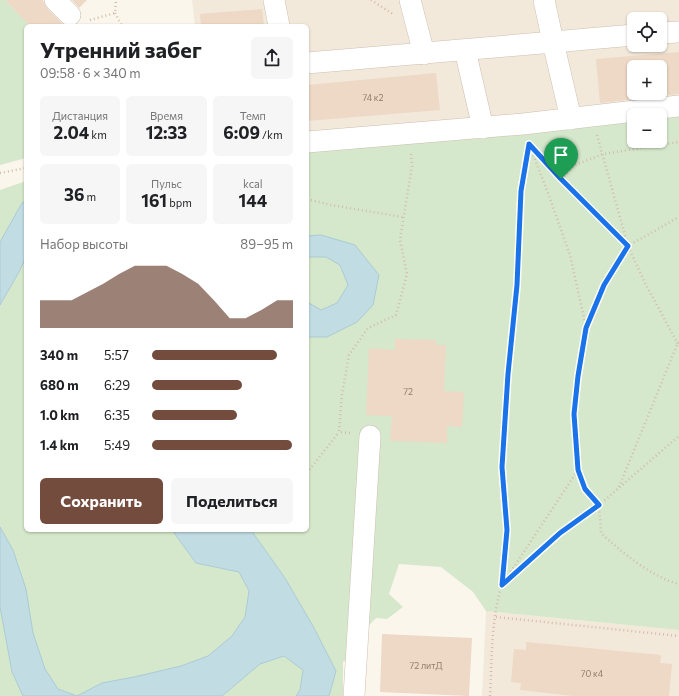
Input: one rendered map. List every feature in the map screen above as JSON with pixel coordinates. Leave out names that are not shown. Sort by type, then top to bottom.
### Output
[{"type":"lane","points":[[55,0],[79,18]]},
{"type":"lane","points":[[274,0],[278,24]]},
{"type":"lane","points":[[410,0],[424,54]]},
{"type":"lane","points":[[544,0],[571,119]]},
{"type":"lane","points":[[667,33],[679,32]]},
{"type":"lane","points":[[309,64],[627,36]]},
{"type":"lane","points":[[465,50],[483,128]]},
{"type":"lane","points":[[309,142],[483,128],[526,134],[571,119],[679,106]]},
{"type":"lane","points":[[354,696],[370,436]]},
{"type":"path","points":[[116,0],[115,13],[121,24]]},
{"type":"path","points":[[79,18],[115,13]]},
{"type":"path","points":[[592,117],[628,246],[645,283],[679,343],[619,487]]},
{"type":"path","points":[[309,470],[339,432],[342,394],[349,355],[368,328],[396,315],[406,274],[400,240],[412,166],[410,134]]},
{"type":"path","points":[[526,134],[561,179],[628,246]]},
{"type":"path","points":[[526,134],[570,255],[586,328]]},
{"type":"path","points":[[490,696],[498,597],[502,585],[507,530],[502,467],[508,374],[517,285],[521,191],[526,134]]},
{"type":"path","points":[[561,179],[575,165],[603,154],[679,142]]},
{"type":"path","points":[[0,173],[24,168]]},
{"type":"path","points":[[309,200],[331,205],[404,217]]},
{"type":"path","points":[[679,217],[628,246],[604,285],[586,328],[578,376],[574,414],[578,470],[585,489],[599,505],[601,533],[622,552],[652,571],[679,584]]},
{"type":"path","points":[[339,432],[370,436]]},
{"type":"path","points":[[502,585],[560,533],[599,505],[679,436]]},
{"type":"path","points":[[502,585],[578,470]]},
{"type":"path","points":[[496,617],[679,636]]},
{"type":"shaded area","points":[[192,0],[679,0],[679,110],[667,111],[667,108],[627,108],[627,115],[309,146],[309,24],[195,24]]},
{"type":"shaded area","points":[[486,611],[679,630],[679,696],[482,696]]},
{"type":"green space","points":[[0,0],[5,0],[29,24],[24,24],[24,159],[0,165]]},
{"type":"green space","points":[[679,112],[679,630],[486,611],[473,592],[441,567],[399,564],[389,594],[403,607],[387,619],[376,618],[365,629],[365,650],[343,662],[343,696],[329,696],[336,671],[314,628],[285,578],[252,532],[309,532],[309,337],[327,337],[373,305],[321,235],[309,236],[309,150],[627,118],[627,148],[667,148],[667,114]]},
{"type":"green space","points":[[24,182],[24,202],[22,203],[0,242],[0,190]]},
{"type":"green space","points":[[309,257],[326,257],[340,265],[348,285],[337,303],[321,310],[309,303]]},
{"type":"green space","points":[[24,261],[24,532],[173,532],[196,563],[239,572],[249,591],[245,617],[232,636],[208,656],[181,666],[102,683],[77,696],[58,689],[45,669],[33,633],[26,589],[13,550],[0,527],[0,305]]},
{"type":"green space","points":[[0,607],[12,672],[23,696],[0,696]]},
{"type":"green space","points":[[284,656],[303,670],[300,690],[296,696],[222,696],[260,664]]},
{"type":"water","points":[[24,202],[24,261],[0,305],[0,242],[22,203]]},
{"type":"water","points":[[321,235],[355,245],[379,275],[373,305],[357,322],[327,337],[309,337],[309,303],[321,310],[337,303],[348,285],[340,265],[326,257],[309,257],[309,236]]},
{"type":"water","points":[[0,527],[13,550],[26,589],[33,633],[45,669],[58,689],[77,696],[23,696],[12,672],[0,607]]},
{"type":"water","points":[[173,532],[252,532],[285,578],[314,628],[336,671],[329,696],[296,696],[300,690],[303,670],[284,656],[260,664],[222,696],[77,696],[102,683],[181,666],[208,656],[232,636],[245,617],[249,591],[239,572],[196,563]]},
{"type":"building","points":[[5,0],[43,0],[47,8],[63,24],[28,24]]},
{"type":"building","points":[[72,0],[87,0],[79,8]]},
{"type":"building","points":[[262,9],[264,24],[201,24],[200,14]]},
{"type":"building","points":[[679,52],[679,94],[667,95],[667,60],[627,60],[627,100],[600,103],[596,59]]},
{"type":"building","points":[[436,73],[440,110],[309,121],[309,85]]},
{"type":"building","points":[[395,339],[436,340],[436,345],[446,345],[444,391],[464,392],[462,427],[447,426],[447,443],[390,441],[392,416],[366,415],[369,348],[395,350]]},
{"type":"building","points":[[382,634],[472,638],[469,696],[380,692]]},
{"type":"building","points":[[526,642],[661,655],[660,663],[672,664],[669,696],[573,696],[520,690],[521,683],[511,682],[514,649],[526,650]]},
{"type":"route","points":[[529,144],[561,179],[628,246],[604,285],[586,328],[578,376],[574,414],[578,470],[585,489],[599,505],[560,533],[502,585],[507,530],[502,467],[508,374],[517,285],[521,191],[529,144]]}]
